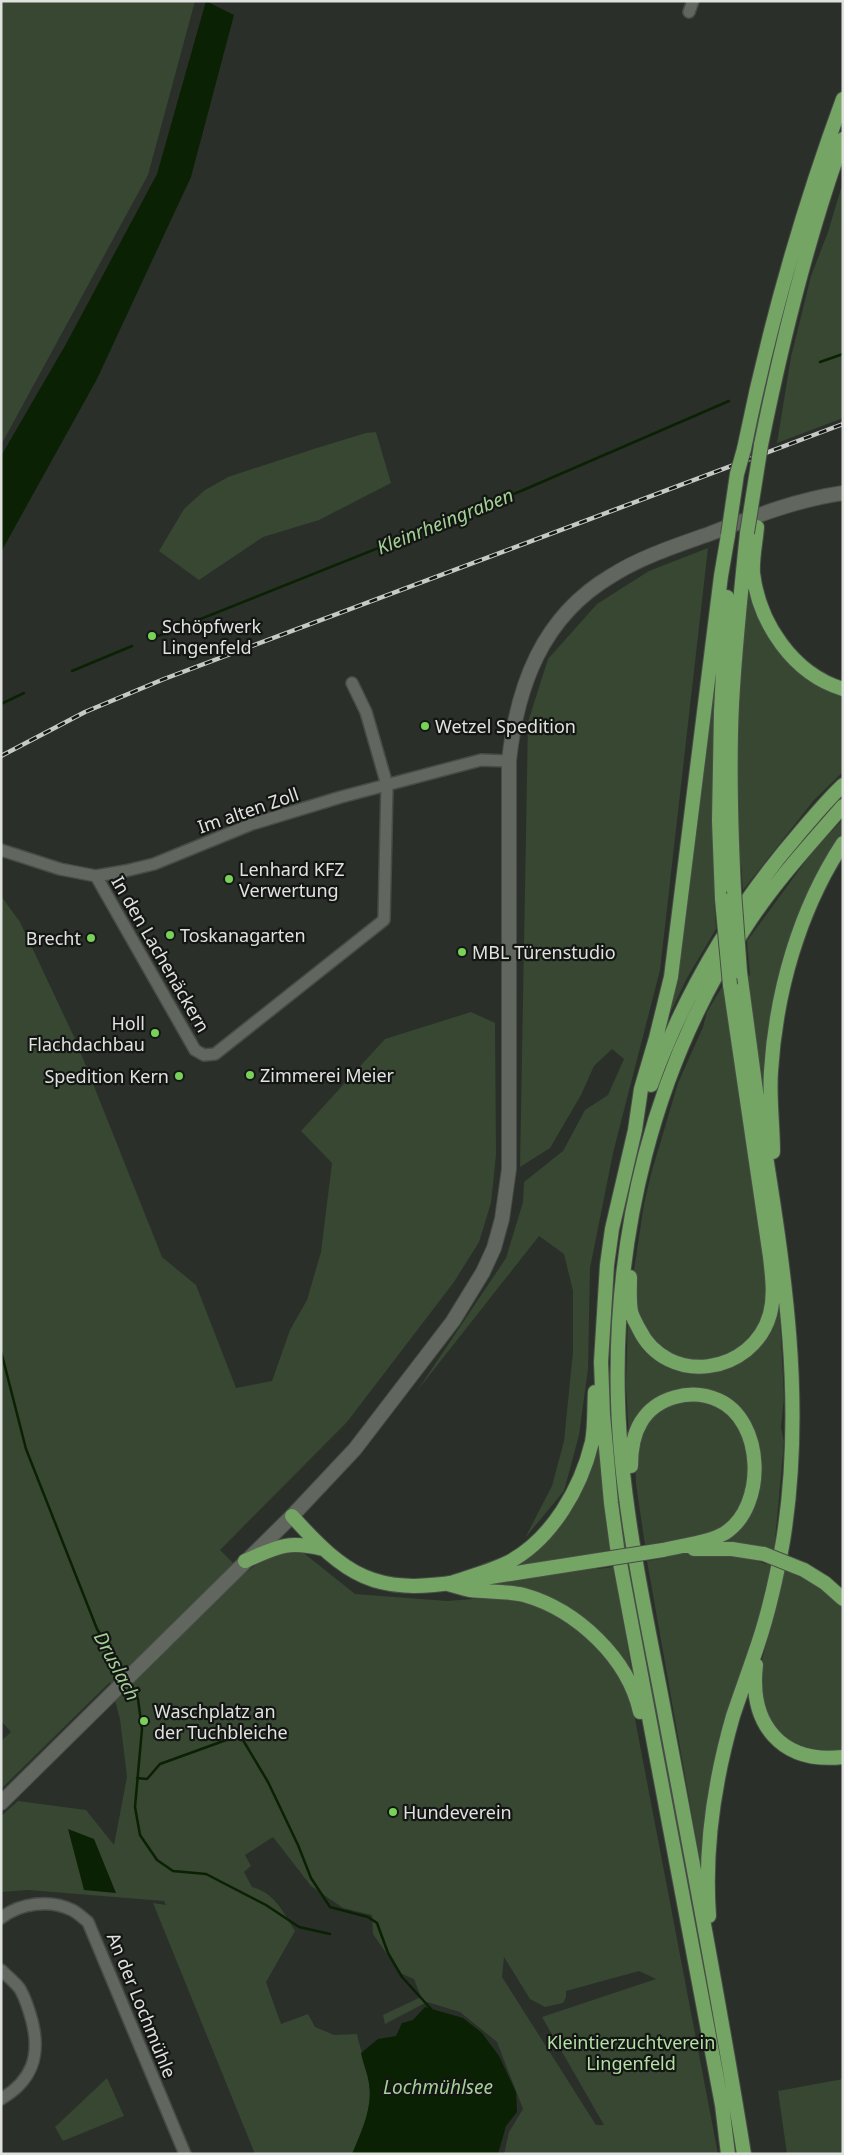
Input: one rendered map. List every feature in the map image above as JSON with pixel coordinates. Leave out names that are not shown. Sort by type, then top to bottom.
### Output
[{"type":"highway","points":[[629,1231],[631,1312],[643,1338],[653,1350],[667,1359],[683,1365],[703,1368],[728,1362],[740,1356],[754,1343],[770,1314],[773,1285],[730,985],[728,895],[732,836],[732,706],[742,532],[744,449],[757,386],[786,271],[811,189],[843,99]]},
{"type":"highway","points":[[728,2154],[722,2105],[653,1741],[611,1503],[603,1415],[601,1362],[607,1265],[612,1229],[635,1130],[641,1089],[671,977],[721,576],[742,532],[756,476],[780,350],[817,214],[843,139]]},
{"type":"highway","points":[[742,532],[761,610],[776,638],[804,668],[830,686],[843,689]]},
{"type":"highway","points":[[635,1130],[663,1054],[704,970],[739,910],[780,856],[843,785]]},
{"type":"highway","points":[[744,2154],[631,1524],[618,1404],[619,1308],[629,1231],[641,1172],[657,1116],[674,1067],[722,965],[750,921],[775,885],[843,806]]},
{"type":"highway","points":[[774,1198],[770,1073],[775,1032],[788,964],[800,928],[834,858],[843,844]]},
{"type":"highway","points":[[725,2043],[710,1919],[709,1837],[711,1811],[719,1770],[739,1699],[758,1645],[771,1596],[783,1540],[792,1454],[792,1375],[783,1266],[728,895]]},
{"type":"highway","points":[[448,1584],[509,1562],[537,1542],[553,1525],[578,1483],[592,1441],[595,1389],[601,1362]]},
{"type":"highway","points":[[292,1516],[323,1549],[337,1561],[352,1570],[363,1576],[390,1585],[414,1587],[448,1584],[663,1550],[711,1539],[726,1532],[746,1511],[754,1481],[753,1449],[748,1433],[735,1412],[718,1400],[690,1394],[668,1399],[656,1406],[640,1422],[632,1445],[631,1464],[635,1499],[631,1524]]},
{"type":"highway","points":[[245,1561],[284,1545],[304,1544],[323,1549]]},
{"type":"highway","points":[[663,1550],[732,1549],[764,1554],[804,1570],[826,1583],[843,1599]]},
{"type":"highway","points":[[448,1584],[468,1590],[522,1595],[545,1602],[584,1626],[616,1659],[631,1686],[637,1701],[641,1720],[653,1741]]},
{"type":"highway","points":[[758,1645],[754,1683],[756,1704],[765,1725],[775,1738],[797,1754],[813,1758],[843,1757]]},
{"type":"main road","points":[[1,1803],[292,1516],[355,1449],[453,1321],[494,1248],[502,1219],[509,1169],[509,761],[518,704],[530,667],[557,624],[593,588],[610,576],[656,554],[782,506],[813,497],[843,493]]},
{"type":"street","name":"In den Lachenäckern","points":[[96,876],[196,1050],[204,1055],[214,1054],[384,920],[387,785],[366,712],[352,683]]},
{"type":"street","name":"Im alten Zoll","points":[[1,850],[60,869],[96,876],[154,864],[252,824],[387,785],[481,760],[509,761]]},
{"type":"street","name":"An der Lochmühle","points":[[1,1918],[8,1912],[37,1904],[59,1905],[73,1910],[88,1922],[185,2154]]},
{"type":"street","points":[[1,1970],[19,1987],[27,2004],[36,2037],[34,2062],[23,2083],[1,2099]]},
{"type":"green space","points":[[1,1],[195,1],[148,175],[1,445]]},
{"type":"green space","points":[[843,182],[843,418],[777,443],[791,357],[811,276],[828,232]]},
{"type":"green space","points":[[376,432],[391,483],[319,520],[263,537],[199,580],[159,551],[184,509],[205,490],[228,477],[366,433]]},
{"type":"green space","points":[[708,548],[660,970],[613,1153],[590,1268],[588,1369],[579,1435],[564,1491],[525,1538],[552,1486],[564,1441],[573,1351],[573,1291],[564,1254],[539,1236],[417,1391],[506,1258],[523,1202],[524,1182],[563,1151],[585,1110],[608,1095],[624,1059],[612,1049],[594,1066],[581,1095],[550,1148],[520,1167],[528,722],[548,659],[597,604],[649,571]]},
{"type":"green space","points":[[748,574],[761,621],[843,694],[843,772],[814,800],[743,890],[741,863],[739,863],[736,779],[739,689]]},
{"type":"green space","points":[[717,630],[717,895],[714,896],[716,929],[687,978],[666,1022]]},
{"type":"green space","points":[[843,819],[843,834],[810,894],[764,1101],[747,977],[750,975],[747,941],[813,851]]},
{"type":"green space","name":"Kleintierzuchtverein Lingenfeld","points":[[1,896],[20,922],[76,1041],[162,1257],[196,1285],[236,1388],[272,1381],[290,1330],[307,1300],[321,1252],[332,1163],[301,1131],[385,1039],[471,1012],[495,1023],[496,1155],[491,1203],[479,1242],[454,1282],[347,1422],[220,1550],[244,1574],[262,1560],[284,1549],[300,1550],[355,1594],[447,1601],[498,1597],[537,1605],[563,1619],[587,1636],[615,1667],[631,1698],[718,2154],[504,2154],[509,2132],[523,2109],[497,2042],[460,2012],[427,2002],[385,2024],[383,2015],[421,1997],[414,1979],[400,1973],[373,1934],[372,1915],[343,1908],[311,1886],[273,1837],[245,1855],[251,1866],[244,1872],[252,1887],[267,1894],[278,1904],[295,1931],[266,1982],[281,2024],[308,2014],[315,2027],[334,2035],[357,2034],[369,2079],[370,2102],[353,2154],[255,2154],[153,1903],[166,1905],[164,1901],[28,1890],[1,1892],[1,1816],[18,1801],[86,1810],[114,1845],[127,1777],[120,1719],[110,1682],[1,1789],[1,1741],[11,1732],[1,1721]],"holes":[[[504,1957],[530,1999],[545,2007],[563,2003],[566,1991],[639,1971],[656,1979],[542,2017],[604,2125],[596,2125],[502,1977]]]},
{"type":"green space","points":[[723,985],[727,1014],[729,1014],[769,1292],[760,1328],[734,1354],[696,1363],[662,1351],[639,1323],[633,1288],[634,1270],[644,1204],[651,1174],[678,1083],[703,1027],[707,1012]]},
{"type":"green space","points":[[779,1298],[784,1398],[781,1427],[784,1442],[775,1541],[764,1601],[702,1872],[647,1561],[666,1558],[665,1555],[688,1552],[754,1556],[754,1560],[766,1564],[770,1551],[757,1546],[720,1544],[752,1507],[748,1424],[687,1390],[629,1434],[626,1386],[628,1317],[659,1360],[738,1362]]},
{"type":"green space","points":[[674,1401],[711,1401],[740,1424],[752,1473],[741,1510],[719,1531],[663,1544],[662,1542],[645,1545],[636,1484],[635,1449],[652,1414]]},
{"type":"green space","points":[[598,1439],[611,1550],[595,1553],[596,1556],[512,1568],[531,1555]]},
{"type":"green space","points":[[596,1566],[597,1569],[614,1567],[633,1679],[589,1624],[480,1585]]},
{"type":"green space","points":[[784,1570],[800,1577],[801,1575],[843,1603],[843,1752],[829,1755],[791,1745],[767,1721],[758,1674],[775,1613]]},
{"type":"green space","points":[[107,2078],[124,2116],[63,2141],[55,2127]]},
{"type":"green space","points":[[843,2079],[843,2154],[787,2154],[778,2091]]},
{"type":"water","points":[[206,1],[234,15],[191,177],[97,379],[1,552],[1,456],[66,344],[157,174]]},
{"type":"water","points":[[68,1829],[94,1839],[116,1893],[84,1890]]},
{"type":"water","name":"Lochmühlsee","points":[[425,2007],[463,2018],[482,2033],[499,2056],[516,2092],[517,2112],[506,2126],[498,2154],[352,2154],[368,2111],[370,2093],[361,2053],[378,2039],[396,2036],[402,2023],[413,2020]]},
{"type":"waterway","name":"Kleinrheingraben","points":[[820,362],[843,354]]},
{"type":"waterway","name":"Kleinrheingraben","points":[[158,636],[521,491],[729,401]]},
{"type":"waterway","name":"Kleinrheingraben","points":[[72,671],[132,646]]},
{"type":"waterway","name":"Kleinrheingraben","points":[[1,704],[24,693]]},
{"type":"waterway","name":"Druslach","points":[[1,1351],[26,1449],[97,1629],[124,1675]]},
{"type":"waterway","name":"Druslach","points":[[130,1683],[138,1699],[142,1729],[135,1807],[140,1835],[157,1860],[173,1871],[206,1874],[266,1905],[299,1927],[330,1934]]},
{"type":"waterway","points":[[137,1778],[147,1779],[160,1764],[240,1735],[268,1782],[298,1845],[311,1878],[330,1907],[368,1917],[377,1923],[388,1953],[402,1977],[431,2009]]},
{"type":"railway","points":[[1,756],[85,712],[164,679],[843,424]]},
{"type":"place","name":"Schöpfwerk Lingenfeld","points":[[152,636]]},
{"type":"place","name":"Wetzel Spedition","points":[[425,726]]},
{"type":"place","name":"Lenhard KFZ Verwertung","points":[[229,879]]},
{"type":"place","name":"Toskanagarten","points":[[170,935]]},
{"type":"place","name":"Brecht","points":[[91,938]]},
{"type":"place","name":"MBL Türenstudio","points":[[462,952]]},
{"type":"place","name":"Holl Flachdachbau","points":[[155,1033]]},
{"type":"place","name":"Zimmerei Meier","points":[[250,1075]]},
{"type":"place","name":"Spedition Kern","points":[[179,1076]]},
{"type":"place","name":"Waschplatz an der Tuchbleiche","points":[[144,1721]]},
{"type":"place","name":"Hundeverein","points":[[393,1812]]}]
